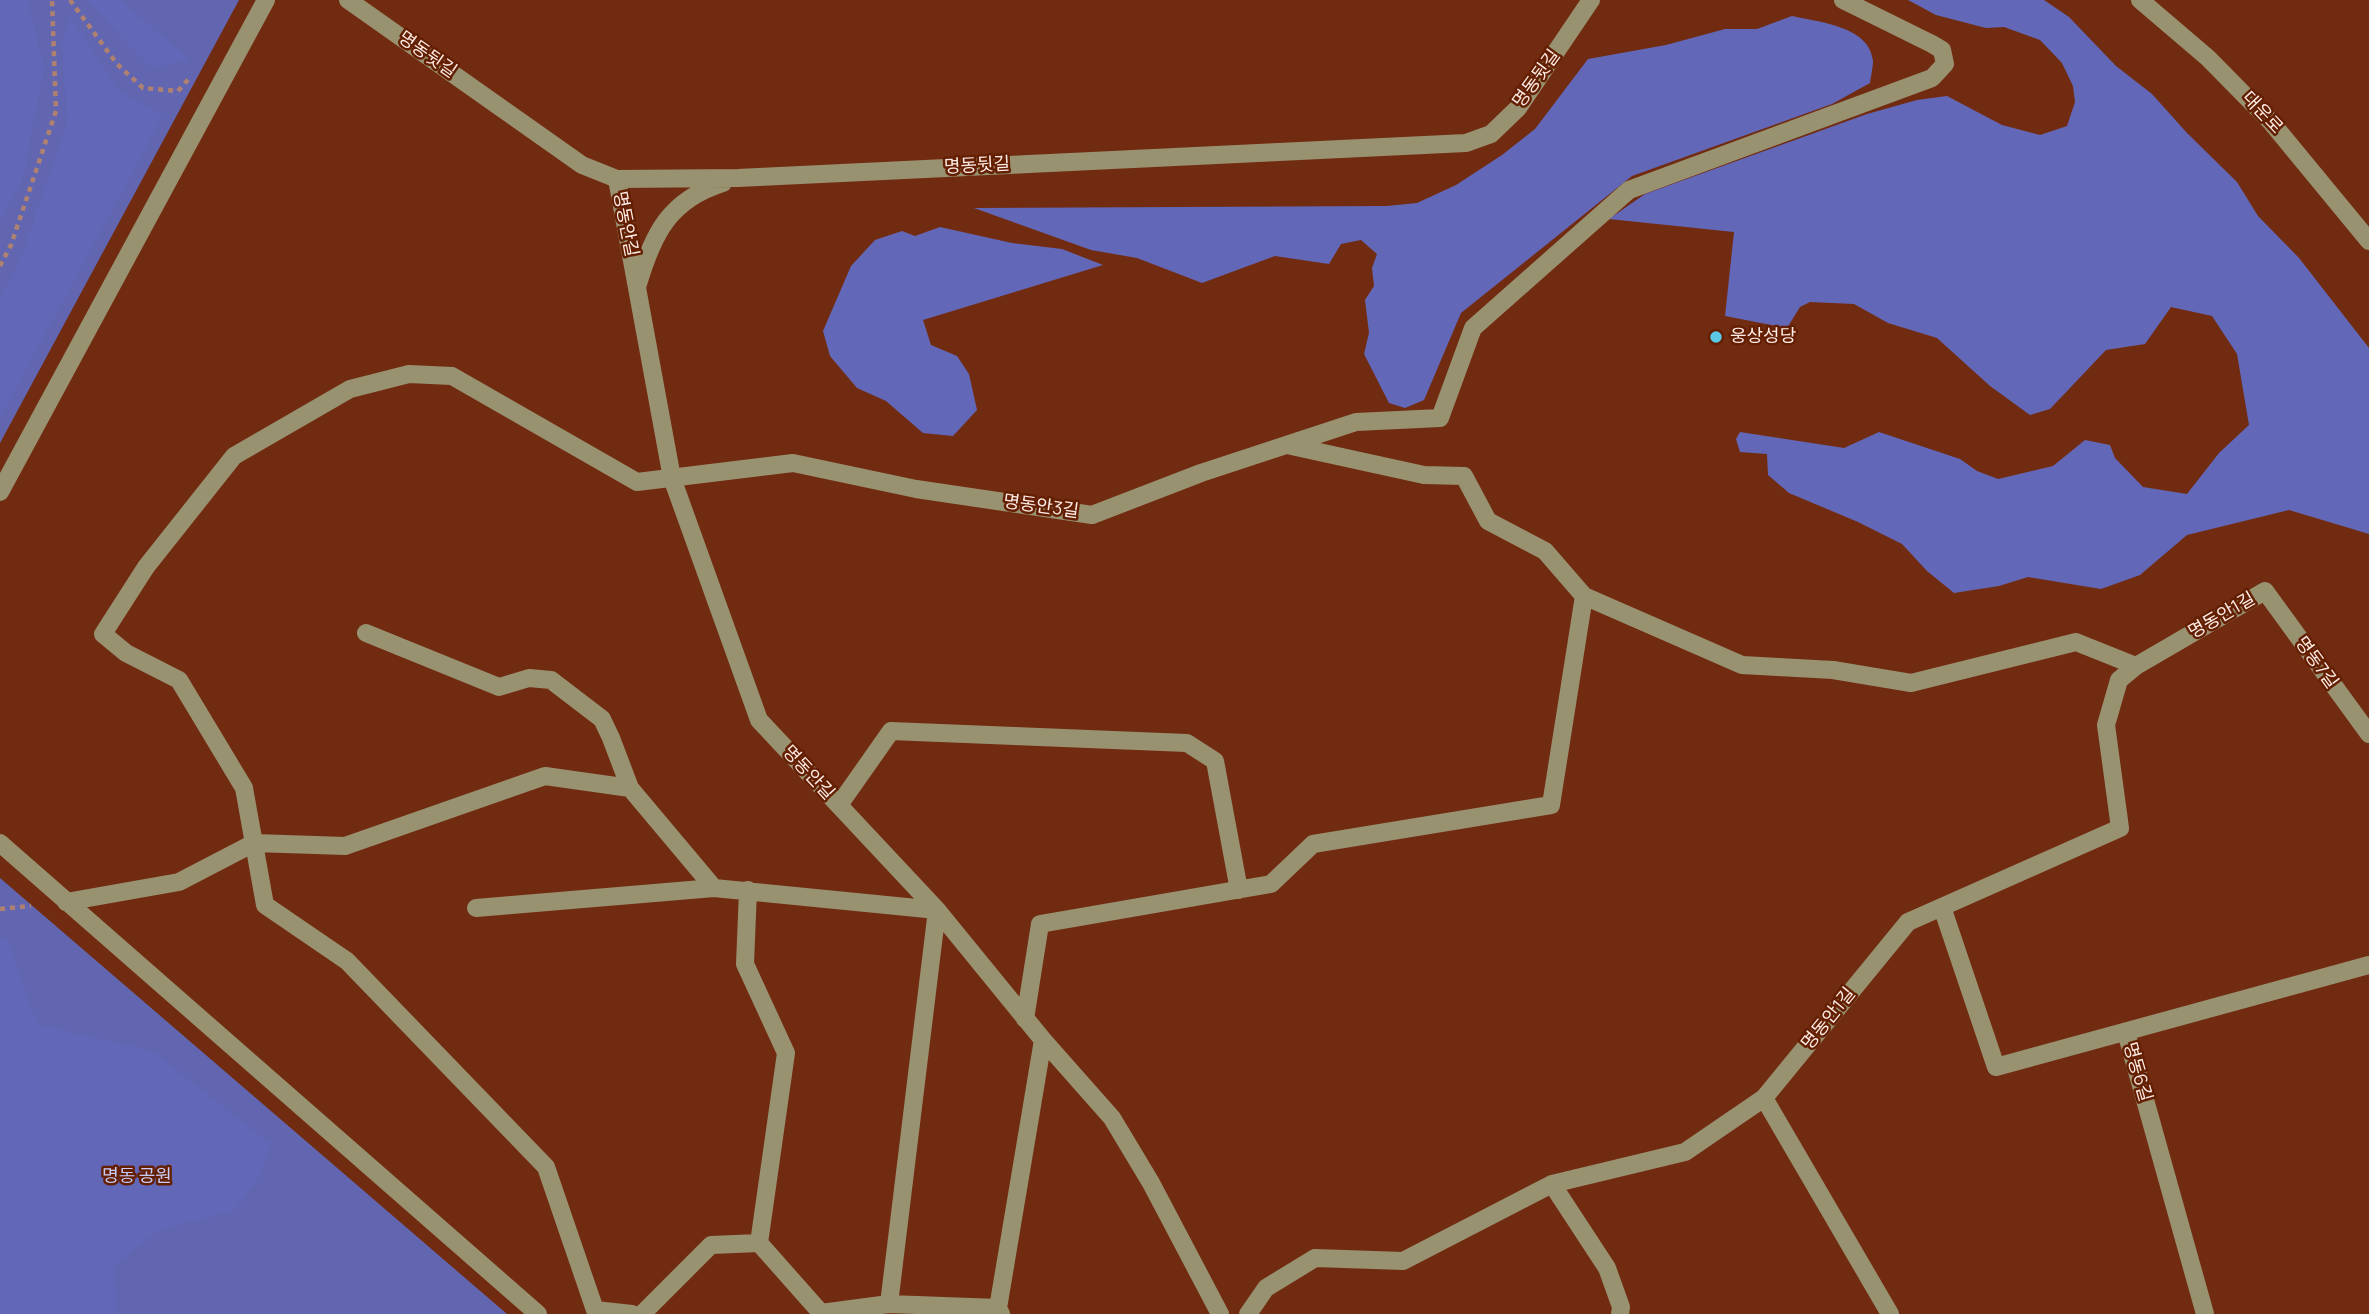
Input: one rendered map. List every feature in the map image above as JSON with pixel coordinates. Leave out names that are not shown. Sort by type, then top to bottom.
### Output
[{"type":"street","points":[[0,492],[265,0]]},
{"type":"street","name":"명동뒷길","points":[[348,0],[582,165],[617,179],[738,178],[1466,143],[1491,134],[1518,108],[1591,0]]},
{"type":"street","name":"명동안3길","points":[[254,843],[244,788],[179,680],[126,653],[103,634],[146,567],[234,456],[350,389],[409,374],[452,376],[637,482],[793,463],[916,489],[1092,514],[1201,473],[1356,422],[1440,418],[1473,328],[1629,190],[1932,78],[1945,64],[1942,50],[1843,0]]},
{"type":"street","name":"대운로","points":[[2140,0],[2208,58],[2271,122],[2369,241]]},
{"type":"street","points":[[637,288],[648,252],[663,222],[680,204],[706,188],[738,178]]},
{"type":"street","name":"명동안길","points":[[617,179],[672,478],[759,720],[937,910],[1025,1019],[1112,1118],[1151,1183],[1220,1314]]},
{"type":"street","points":[[1287,444],[1424,475],[1464,476],[1488,521],[1545,551],[1584,596],[1742,666],[1833,670],[1911,683],[2076,642],[2137,666]]},
{"type":"street","name":"명동안1길","points":[[1248,1314],[1266,1289],[1315,1258],[1404,1261],[1552,1184],[1685,1152],[1764,1098],[1909,922],[2120,828],[2106,725],[2119,680],[2137,666],[2265,591]]},
{"type":"street","name":"명동7길","points":[[2265,591],[2369,734]]},
{"type":"street","points":[[1025,1019],[1040,924],[1271,884],[1313,844],[1551,805],[1584,596]]},
{"type":"street","points":[[366,633],[499,687],[529,678],[551,680],[602,719],[630,788],[715,888]]},
{"type":"street","points":[[839,805],[891,732],[1187,743],[1215,761],[1239,890]]},
{"type":"street","points":[[66,902],[179,882],[254,843],[345,846],[545,776],[630,788]]},
{"type":"street","points":[[0,843],[538,1314]]},
{"type":"street","points":[[254,843],[265,905],[347,961],[546,1167],[594,1312],[632,1314]]},
{"type":"street","points":[[476,908],[715,888],[937,910],[889,1304]]},
{"type":"street","points":[[748,890],[745,964],[786,1053],[759,1243],[821,1313],[889,1304],[999,1311],[1043,1040]]},
{"type":"street","points":[[1942,907],[1996,1067],[2126,1032]]},
{"type":"street","name":"명동6길","points":[[2205,1314],[2126,1032],[2369,965]]},
{"type":"street","points":[[1764,1098],[1890,1314]]},
{"type":"street","points":[[1552,1184],[1607,1268],[1621,1307],[1620,1314]]},
{"type":"street","points":[[642,1314],[711,1245],[759,1243]]},
{"type":"path","points":[[0,266],[11,245],[56,111],[52,0]]},
{"type":"path","points":[[70,0],[117,64],[143,88],[178,91],[194,72]]},
{"type":"green space","points":[[0,0],[239,0],[0,443]]},
{"type":"green space","points":[[0,0],[28,0],[44,68],[22,183],[0,219]]},
{"type":"green space","points":[[87,0],[120,0],[190,60],[151,68]]},
{"type":"green space","points":[[1908,0],[2044,0],[2069,17],[2116,66],[2152,94],[2237,182],[2258,216],[2299,258],[2369,348],[2369,534],[2289,510],[2187,535],[2140,575],[2101,589],[2028,577],[1999,586],[1954,593],[1927,571],[1902,544],[1789,493],[1768,475],[1767,454],[1740,452],[1736,439],[1740,432],[1844,448],[1879,432],[1960,459],[1977,471],[1998,479],[2053,466],[2085,440],[2110,445],[2115,458],[2143,487],[2187,494],[2219,453],[2249,425],[2237,354],[2212,316],[2171,307],[2145,344],[2106,350],[2050,409],[2030,415],[1990,386],[1937,338],[1888,323],[1854,304],[1810,302],[1800,307],[1787,328],[1725,316],[1734,232],[1609,219],[1645,194],[1867,114],[1917,100],[1947,96],[2002,125],[2040,135],[2067,126],[2075,102],[2073,86],[2062,63],[2040,40],[2004,27],[1986,28],[1936,15]]},
{"type":"green space","points":[[1792,16],[1841,28],[1863,40],[1870,49],[1873,61],[1870,83],[1832,104],[1632,176],[1461,313],[1424,400],[1405,408],[1389,403],[1364,354],[1369,333],[1365,300],[1374,286],[1372,268],[1377,254],[1361,240],[1341,244],[1329,264],[1275,256],[1202,283],[1137,258],[1091,250],[974,208],[1387,206],[1417,203],[1456,185],[1502,155],[1535,129],[1588,59],[1666,45],[1725,29],[1757,29]]},
{"type":"green space","points":[[71,17],[120,91],[163,116],[0,418],[0,298],[18,266],[67,121],[62,44]]},
{"type":"green space","points":[[940,227],[1012,243],[1062,249],[1103,265],[923,320],[931,345],[957,356],[969,374],[977,410],[953,436],[923,433],[886,401],[857,388],[830,356],[823,331],[851,266],[875,240],[902,231],[915,236]]},
{"type":"green space","name":"명동 공원","points":[[0,878],[507,1314],[0,1314]]},
{"type":"green space","points":[[0,937],[6,938],[38,1025],[152,1051],[271,1144],[257,1181],[233,1211],[160,1229],[115,1265],[116,1314],[0,1314]]},
{"type":"place","name":"웅상성당","points":[[1716,337]]}]
